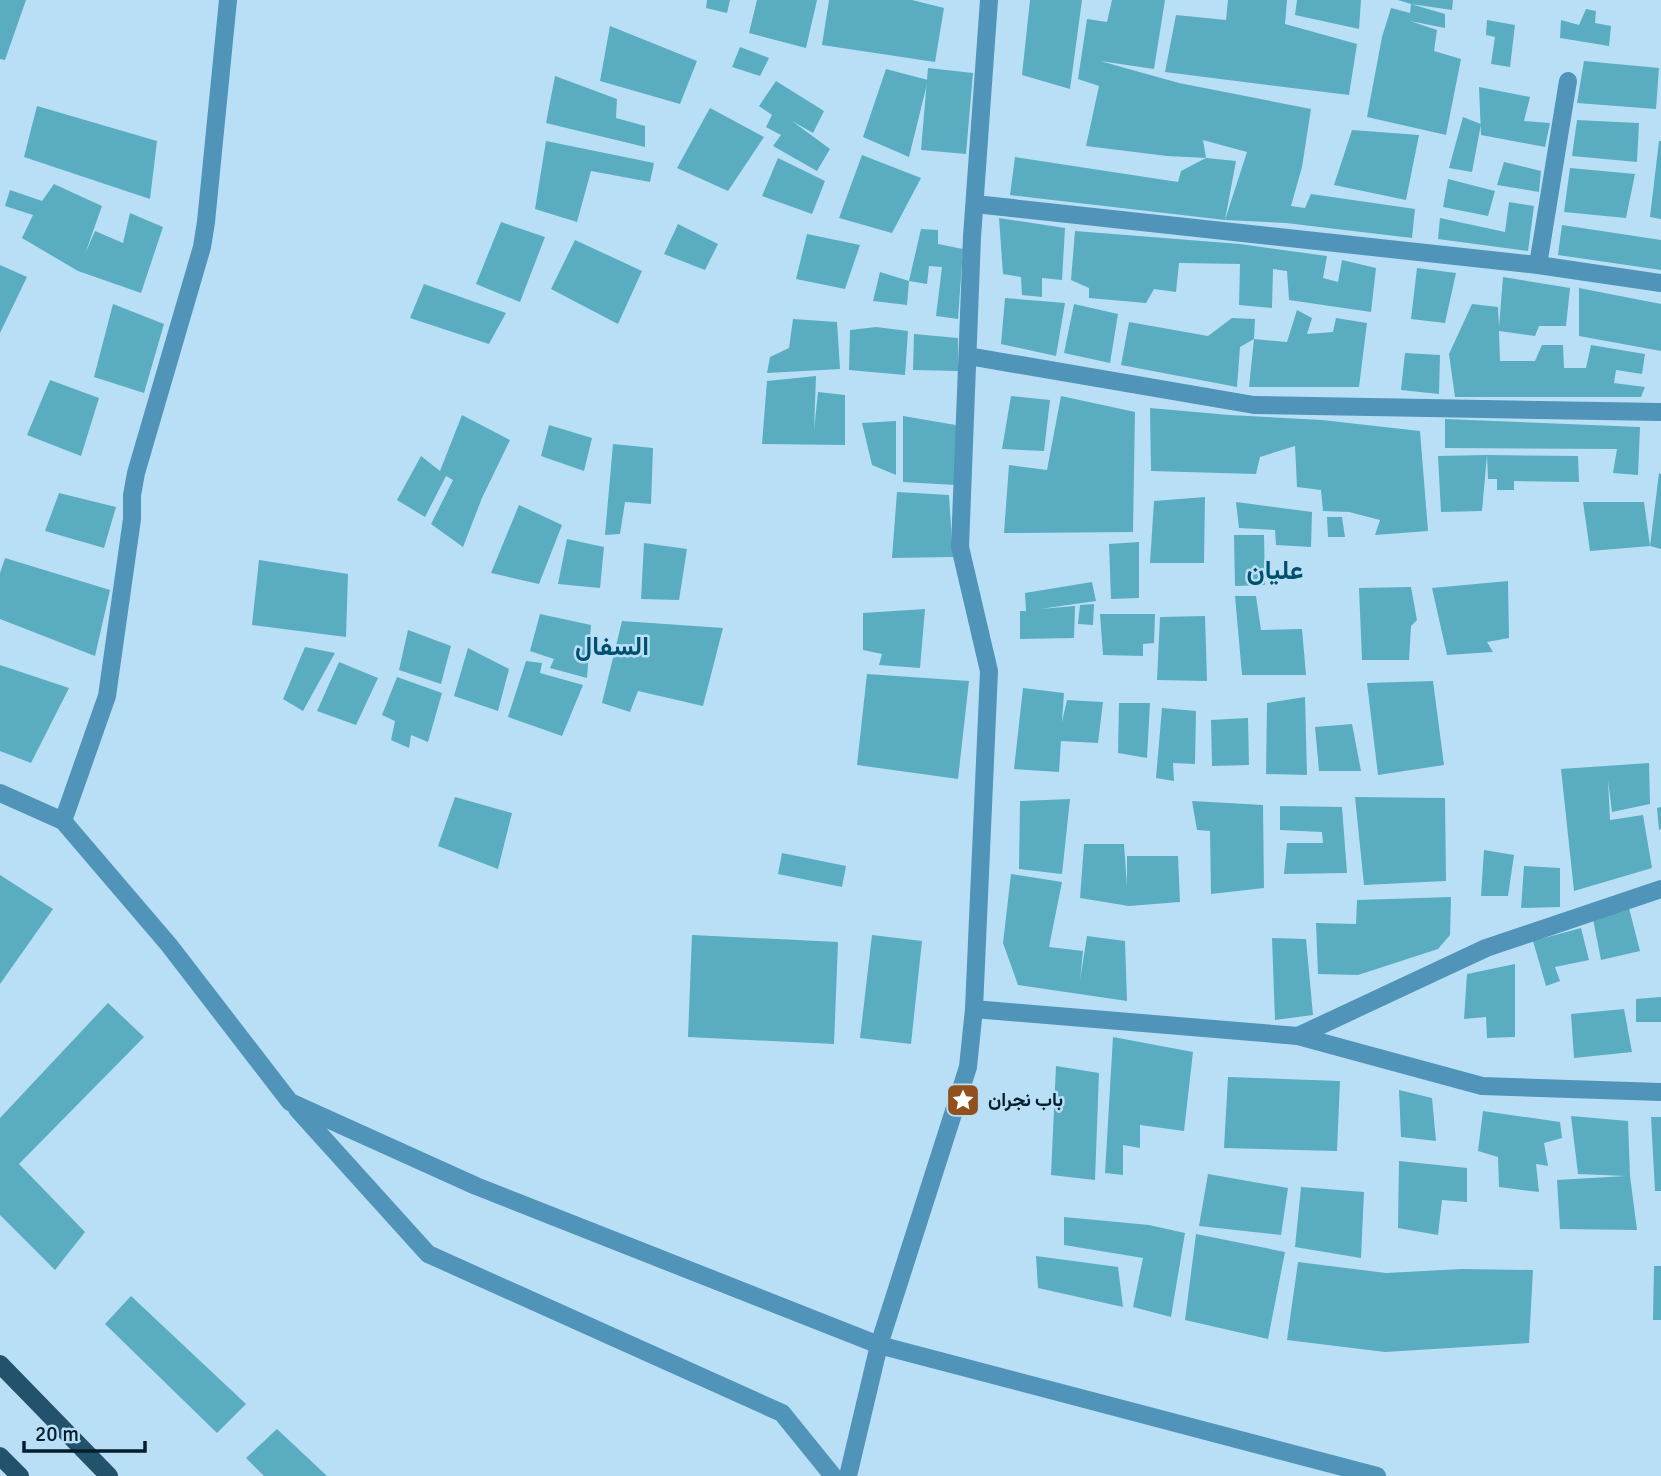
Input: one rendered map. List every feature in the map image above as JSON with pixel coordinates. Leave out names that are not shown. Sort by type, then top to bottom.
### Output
[{"type":"main road","points":[[0,1364],[109,1476]]},
{"type":"main road","points":[[0,1456],[20,1476]]},
{"type":"street","points":[[63,821],[107,695],[136,473],[202,247],[228,0]]},
{"type":"street","points":[[848,1476],[879,1345],[968,1067],[974,1009],[989,671],[960,547],[975,204],[989,0]]},
{"type":"street","points":[[1538,265],[1568,81]]},
{"type":"street","points":[[975,204],[1538,265],[1661,283]]},
{"type":"street","points":[[968,356],[1254,405],[1661,412]]},
{"type":"street","points":[[0,793],[63,821],[169,945],[290,1101],[428,1254],[782,1413],[833,1476]]},
{"type":"street","points":[[1298,1037],[1486,948],[1661,889]]},
{"type":"street","points":[[974,1009],[1298,1037],[1482,1086],[1661,1092]]},
{"type":"street","points":[[290,1101],[476,1186],[879,1345],[1377,1476]]},
{"type":"building","points":[[0,0],[26,0],[5,60],[0,59]]},
{"type":"building","points":[[707,0],[730,0],[727,13],[706,8]]},
{"type":"building","points":[[757,0],[817,0],[806,48],[749,33]]},
{"type":"building","points":[[829,0],[912,0],[944,8],[935,62],[822,45]]},
{"type":"building","points":[[1030,0],[1082,0],[1070,89],[1022,75]]},
{"type":"building","points":[[1112,0],[1165,0],[1154,69],[1100,61],[1179,83],[1311,109],[1302,167],[1291,206],[1305,208],[1311,194],[1415,209],[1412,238],[1286,223],[1225,220],[1247,152],[1203,140],[1206,158],[1086,146],[1099,86],[1078,79],[1087,19],[1107,22]]},
{"type":"building","points":[[1228,0],[1287,0],[1285,24],[1357,44],[1349,95],[1165,72],[1176,15],[1226,20]]},
{"type":"building","points":[[1297,0],[1361,0],[1359,29],[1295,15]]},
{"type":"building","points":[[1398,0],[1453,0],[1452,10]]},
{"type":"building","points":[[1411,4],[1445,14],[1445,28],[1410,21],[1437,30],[1434,51],[1461,59],[1446,135],[1367,117],[1382,37],[1391,8],[1410,13]]},
{"type":"building","points":[[1586,9],[1596,11],[1595,23],[1611,26],[1609,46],[1560,38],[1561,20],[1579,25]]},
{"type":"building","points":[[1487,20],[1515,25],[1510,67],[1491,64],[1495,37],[1486,35]]},
{"type":"building","points":[[610,26],[697,61],[680,104],[600,81]]},
{"type":"building","points":[[740,47],[769,58],[760,76],[732,67]]},
{"type":"building","points":[[1584,61],[1659,68],[1656,109],[1577,103]]},
{"type":"building","points":[[928,68],[973,73],[966,154],[921,150]]},
{"type":"building","points":[[886,69],[928,80],[909,157],[863,137]]},
{"type":"building","points":[[555,76],[617,99],[616,118],[645,126],[645,147],[546,123]]},
{"type":"building","points":[[776,81],[824,111],[813,133],[792,121],[830,149],[817,171],[773,146],[781,135],[766,127],[772,115],[759,106]]},
{"type":"building","points":[[1479,87],[1530,97],[1524,121],[1550,123],[1545,147],[1481,135]]},
{"type":"building","points":[[37,106],[157,141],[150,199],[24,157]]},
{"type":"building","points":[[710,108],[764,137],[728,191],[677,168]]},
{"type":"building","points":[[1463,117],[1481,124],[1472,172],[1449,168]]},
{"type":"building","points":[[1577,120],[1639,123],[1637,162],[1572,156]]},
{"type":"building","points":[[1352,130],[1419,135],[1406,200],[1334,185]]},
{"type":"building","points":[[546,141],[654,163],[650,182],[591,171],[577,222],[535,209]]},
{"type":"building","points":[[1661,141],[1661,219],[1650,217]]},
{"type":"building","points":[[862,155],[921,178],[892,233],[839,218]]},
{"type":"building","points":[[1015,157],[1178,182],[1181,171],[1206,158],[1236,161],[1225,220],[1010,195]]},
{"type":"building","points":[[778,158],[825,181],[812,214],[762,196]]},
{"type":"building","points":[[1504,162],[1541,171],[1539,192],[1497,185]]},
{"type":"building","points":[[1570,168],[1635,174],[1626,218],[1564,212]]},
{"type":"building","points":[[1448,179],[1495,191],[1488,216],[1443,207]]},
{"type":"building","points":[[54,184],[102,206],[85,254],[95,231],[123,243],[130,213],[163,227],[141,293],[78,271],[22,238],[33,215],[5,206],[10,190],[42,201]]},
{"type":"building","points":[[1509,202],[1534,206],[1528,251],[1438,239],[1440,218],[1505,232]]},
{"type":"building","points":[[999,218],[1065,228],[1062,280],[1042,278],[1042,297],[1022,295],[1021,277],[1003,274]]},
{"type":"building","points":[[501,222],[545,237],[520,302],[476,284]]},
{"type":"building","points":[[678,224],[718,244],[705,270],[664,254]]},
{"type":"building","points":[[1562,225],[1661,240],[1661,270],[1558,255]]},
{"type":"building","points":[[921,229],[938,230],[938,244],[963,249],[958,319],[936,316],[942,267],[929,266],[927,284],[909,281]]},
{"type":"building","points":[[1075,231],[1240,244],[1327,256],[1323,278],[1338,282],[1342,260],[1376,268],[1371,312],[1289,300],[1287,271],[1273,269],[1272,308],[1239,305],[1240,264],[1179,263],[1176,292],[1154,289],[1146,303],[1089,298],[1089,288],[1071,280]]},
{"type":"building","points":[[807,234],[860,245],[845,289],[796,279]]},
{"type":"building","points":[[575,240],[642,271],[618,324],[551,289]]},
{"type":"building","points":[[0,265],[27,277],[0,333]]},
{"type":"building","points":[[1417,268],[1456,273],[1445,323],[1411,319]]},
{"type":"building","points":[[880,272],[909,281],[907,305],[873,301]]},
{"type":"building","points":[[1503,277],[1570,288],[1566,326],[1539,326],[1535,336],[1499,331],[1500,361],[1535,361],[1542,345],[1563,345],[1564,368],[1586,368],[1591,345],[1645,354],[1642,374],[1616,370],[1614,383],[1645,387],[1641,397],[1455,397],[1449,354],[1472,304],[1498,307],[1499,327]]},
{"type":"building","points":[[424,284],[506,313],[489,344],[410,318]]},
{"type":"building","points":[[1579,288],[1661,304],[1661,351],[1579,336]]},
{"type":"building","points":[[1005,298],[1065,303],[1056,356],[1001,344]]},
{"type":"building","points":[[113,304],[164,324],[144,393],[94,377]]},
{"type":"building","points":[[1074,304],[1118,314],[1110,363],[1064,353]]},
{"type":"building","points":[[1297,310],[1312,318],[1307,334],[1333,332],[1336,318],[1367,323],[1359,387],[1249,387],[1254,339],[1287,342]]},
{"type":"building","points":[[1232,318],[1255,319],[1254,339],[1240,347],[1237,387],[1121,365],[1129,322],[1208,336]]},
{"type":"building","points":[[793,319],[837,322],[840,369],[767,373],[770,357],[789,348]]},
{"type":"building","points":[[876,327],[908,331],[905,375],[849,370],[850,330]]},
{"type":"building","points":[[914,334],[958,338],[958,371],[913,370]]},
{"type":"building","points":[[1405,353],[1440,355],[1439,394],[1401,390]]},
{"type":"building","points":[[816,376],[814,430],[818,392],[845,395],[845,445],[762,444],[767,381]]},
{"type":"building","points":[[50,380],[99,398],[81,456],[27,435]]},
{"type":"building","points":[[1011,396],[1050,400],[1044,451],[1002,449]]},
{"type":"building","points":[[1061,396],[1135,412],[1133,532],[1004,533],[1009,465],[1047,470]]},
{"type":"building","points":[[1150,408],[1322,420],[1420,431],[1428,531],[1375,535],[1380,520],[1349,512],[1323,511],[1321,490],[1297,487],[1295,446],[1260,457],[1256,474],[1151,471]]},
{"type":"building","points":[[462,415],[510,440],[482,498],[463,547],[431,524],[453,480],[446,476],[425,517],[397,500],[421,456],[440,471]]},
{"type":"building","points":[[903,416],[956,425],[955,485],[903,482]]},
{"type":"building","points":[[1445,419],[1640,427],[1638,475],[1613,473],[1617,449],[1445,448]]},
{"type":"building","points":[[896,421],[896,475],[872,465],[862,423]]},
{"type":"building","points":[[549,425],[592,438],[584,471],[541,456]]},
{"type":"building","points":[[613,444],[653,448],[651,504],[625,502],[620,534],[605,535]]},
{"type":"building","points":[[1487,455],[1578,456],[1579,482],[1514,481],[1514,490],[1497,490],[1497,479],[1488,479]]},
{"type":"building","points":[[1487,455],[1482,511],[1441,512],[1438,456]]},
{"type":"building","points":[[1659,473],[1661,474],[1661,549],[1650,546]]},
{"type":"building","points":[[897,492],[949,495],[953,557],[892,558]]},
{"type":"building","points":[[59,493],[116,507],[104,548],[45,531]]},
{"type":"building","points":[[1205,497],[1204,563],[1150,563],[1154,501]]},
{"type":"building","points":[[1236,502],[1312,512],[1311,547],[1276,545],[1275,530],[1239,528]]},
{"type":"building","points":[[1583,502],[1644,502],[1650,546],[1590,551]]},
{"type":"building","points":[[519,505],[562,525],[539,584],[491,573]]},
{"type":"building","points":[[1327,517],[1342,517],[1345,537],[1328,537]]},
{"type":"building","points":[[1234,535],[1264,535],[1265,585],[1235,586]]},
{"type":"building","points":[[567,539],[604,547],[600,588],[558,584]]},
{"type":"building","points":[[1139,542],[1139,598],[1111,599],[1109,544]]},
{"type":"building","points":[[644,543],[687,549],[679,600],[641,599]]},
{"type":"building","points":[[5,558],[110,590],[95,656],[0,619],[0,573]]},
{"type":"building","points":[[259,560],[348,574],[346,637],[252,625]]},
{"type":"building","points":[[1508,581],[1509,638],[1487,642],[1493,652],[1447,655],[1432,588]]},
{"type":"building","points":[[1092,582],[1096,601],[1040,609],[1075,606],[1074,638],[1020,639],[1020,611],[1026,611],[1025,593]]},
{"type":"building","points":[[1411,587],[1417,620],[1411,626],[1409,660],[1362,660],[1359,588]]},
{"type":"building","points":[[1235,596],[1256,596],[1261,630],[1302,629],[1306,675],[1242,675]]},
{"type":"building","points":[[1094,604],[1093,625],[1078,624],[1080,605]]},
{"type":"building","points":[[925,609],[920,668],[879,665],[882,654],[863,650],[863,613]]},
{"type":"building","points":[[540,614],[591,625],[587,678],[550,668],[554,659],[530,651]]},
{"type":"building","points":[[1100,614],[1155,614],[1154,643],[1143,644],[1143,656],[1103,655]]},
{"type":"building","points":[[1205,616],[1207,681],[1157,680],[1160,617]]},
{"type":"building","points":[[622,621],[723,628],[703,706],[638,691],[630,712],[602,703]]},
{"type":"building","points":[[408,630],[451,646],[441,684],[399,670]]},
{"type":"building","points":[[305,647],[335,653],[303,711],[283,699]]},
{"type":"building","points":[[468,648],[509,669],[498,711],[454,696]]},
{"type":"building","points":[[526,661],[542,663],[540,673],[583,685],[562,736],[508,717]]},
{"type":"building","points":[[339,662],[378,678],[356,725],[317,711]]},
{"type":"building","points":[[0,665],[69,688],[31,763],[0,751]]},
{"type":"building","points":[[867,674],[969,681],[958,779],[857,765]]},
{"type":"building","points":[[397,677],[442,693],[428,742],[411,735],[409,748],[391,740],[395,721],[382,715]]},
{"type":"building","points":[[1433,681],[1444,765],[1378,775],[1367,683]]},
{"type":"building","points":[[1023,688],[1064,693],[1062,722],[1067,700],[1103,702],[1098,743],[1061,741],[1059,772],[1014,769]]},
{"type":"building","points":[[1305,697],[1307,775],[1266,774],[1267,703]]},
{"type":"building","points":[[1119,703],[1150,703],[1147,758],[1118,753]]},
{"type":"building","points":[[1162,708],[1196,711],[1195,764],[1173,763],[1174,781],[1156,778]]},
{"type":"building","points":[[1248,718],[1249,765],[1212,766],[1211,720]]},
{"type":"building","points":[[1352,724],[1361,771],[1319,771],[1315,727]]},
{"type":"building","points":[[1649,763],[1650,804],[1612,812],[1608,780],[1610,820],[1643,815],[1652,868],[1574,891],[1561,769]]},
{"type":"building","points":[[455,797],[512,813],[498,869],[438,846]]},
{"type":"building","points":[[1355,797],[1445,798],[1446,881],[1364,885]]},
{"type":"building","points":[[1070,799],[1062,874],[1019,869],[1020,801]]},
{"type":"building","points":[[1192,801],[1263,805],[1264,888],[1211,894],[1210,831],[1197,830]]},
{"type":"building","points":[[1280,806],[1342,807],[1347,873],[1284,874],[1287,843],[1323,843],[1322,832],[1280,830]]},
{"type":"building","points":[[1661,807],[1661,829],[1659,830],[1657,808]]},
{"type":"building","points":[[1084,844],[1124,844],[1127,886],[1127,856],[1178,856],[1180,902],[1129,906],[1080,898]]},
{"type":"building","points":[[1484,850],[1514,855],[1508,896],[1481,896]]},
{"type":"building","points":[[782,853],[846,866],[842,887],[778,874]]},
{"type":"building","points":[[1524,866],[1560,868],[1560,907],[1521,908]]},
{"type":"building","points":[[1011,874],[1062,882],[1049,947],[1083,951],[1080,980],[1087,936],[1125,941],[1127,1001],[1018,985],[1003,943]]},
{"type":"building","points":[[0,875],[53,909],[0,984]]},
{"type":"building","points":[[1451,897],[1450,935],[1438,949],[1358,975],[1318,974],[1316,923],[1356,924],[1357,900]]},
{"type":"building","points":[[1629,908],[1640,951],[1601,960],[1593,919]]},
{"type":"building","points":[[1581,928],[1589,960],[1555,967],[1560,981],[1546,986],[1533,941]]},
{"type":"building","points":[[692,935],[838,942],[834,1044],[688,1037]]},
{"type":"building","points":[[872,935],[922,941],[911,1044],[860,1038]]},
{"type":"building","points":[[1272,938],[1306,939],[1313,1015],[1275,1020]]},
{"type":"building","points":[[1515,964],[1515,1037],[1487,1038],[1486,1017],[1464,1019],[1467,974]]},
{"type":"building","points":[[1661,997],[1661,1022],[1636,1022],[1636,999]]},
{"type":"building","points":[[108,1003],[144,1037],[19,1164],[85,1232],[55,1270],[0,1215],[0,1118]]},
{"type":"building","points":[[1624,1009],[1632,1052],[1574,1058],[1571,1014]]},
{"type":"building","points":[[1113,1037],[1193,1052],[1184,1131],[1140,1125],[1140,1148],[1123,1145],[1123,1175],[1105,1173]]},
{"type":"building","points":[[1056,1066],[1099,1073],[1095,1180],[1051,1175]]},
{"type":"building","points":[[1228,1077],[1340,1081],[1337,1151],[1224,1148]]},
{"type":"building","points":[[1399,1090],[1432,1098],[1436,1141],[1401,1137]]},
{"type":"building","points":[[1483,1111],[1560,1122],[1562,1138],[1544,1143],[1548,1166],[1536,1164],[1539,1192],[1499,1187],[1498,1157],[1478,1151]]},
{"type":"building","points":[[1571,1116],[1628,1121],[1630,1176],[1637,1230],[1560,1229],[1557,1180],[1626,1176],[1578,1174]]},
{"type":"building","points":[[1651,1117],[1661,1117],[1661,1191],[1655,1191]]},
{"type":"building","points":[[1399,1161],[1467,1168],[1467,1202],[1442,1200],[1438,1235],[1398,1228]]},
{"type":"building","points":[[1208,1174],[1288,1188],[1281,1235],[1199,1226]]},
{"type":"building","points":[[1301,1187],[1364,1192],[1361,1258],[1295,1247]]},
{"type":"building","points":[[1064,1217],[1149,1225],[1185,1233],[1171,1317],[1133,1307],[1143,1258],[1064,1245]]},
{"type":"building","points":[[1196,1234],[1285,1252],[1268,1339],[1185,1320]]},
{"type":"building","points":[[1036,1256],[1118,1267],[1123,1307],[1038,1288]]},
{"type":"building","points":[[1298,1262],[1386,1273],[1462,1269],[1533,1270],[1529,1343],[1385,1352],[1287,1340]]},
{"type":"building","points":[[1654,1266],[1661,1266],[1661,1320],[1653,1320]]},
{"type":"building","points":[[131,1296],[246,1404],[217,1433],[105,1324]]},
{"type":"building","points":[[277,1429],[327,1476],[264,1476],[246,1458]]},
{"type":"place","name":"باب نجران","points":[[963,1100]]},
{"type":"district","name":"عليان","points":[[1275,571]]},
{"type":"district","name":"السفال","points":[[612,647]]}]
